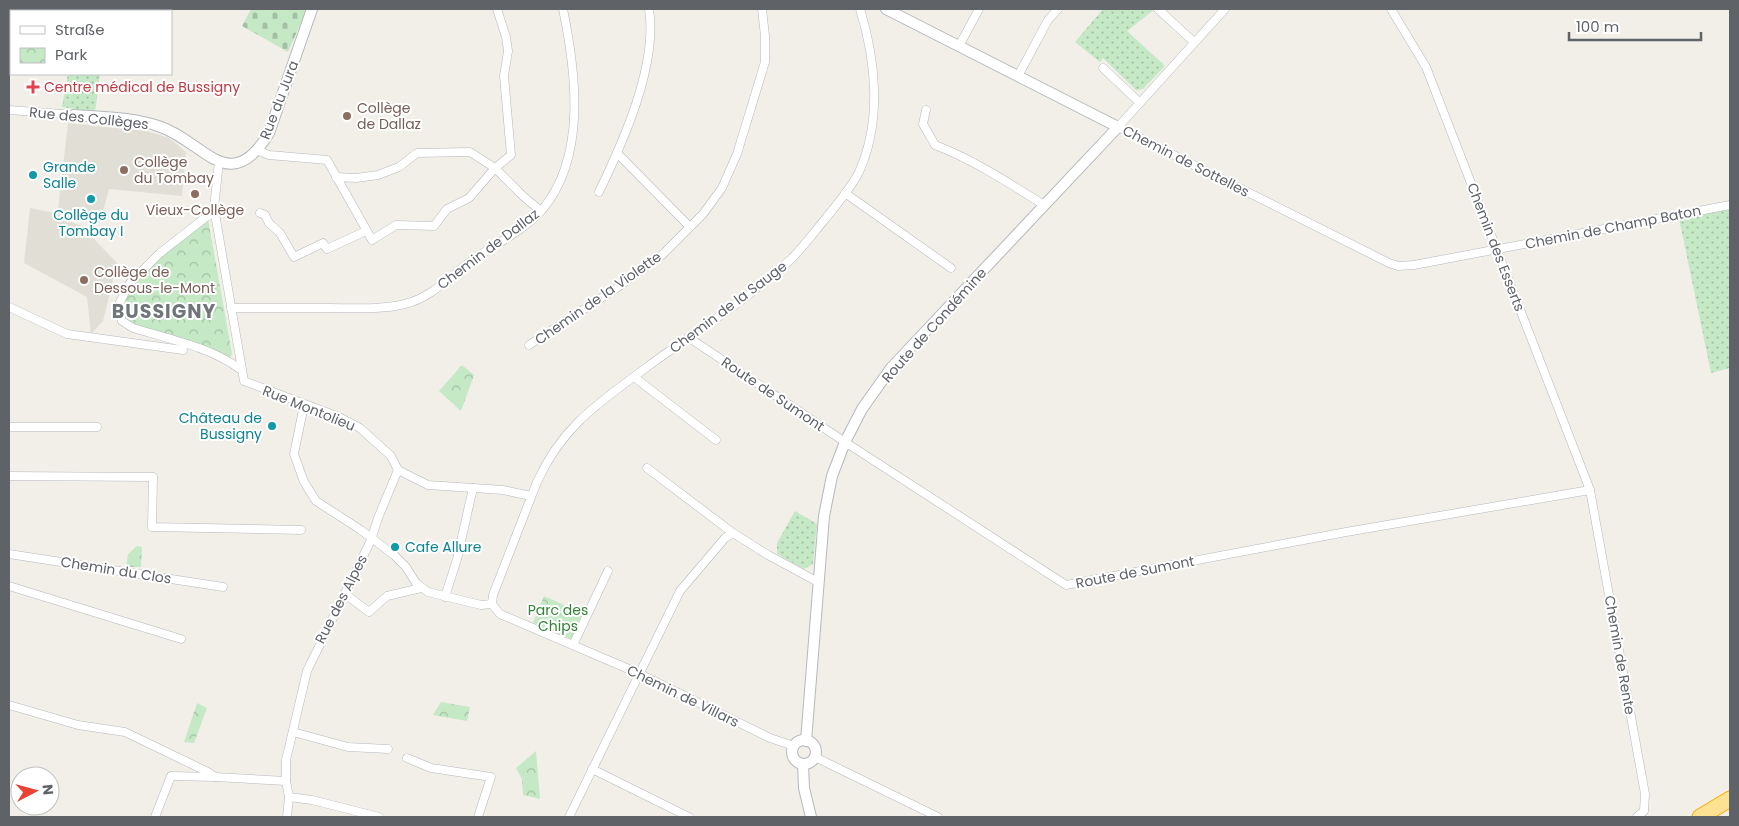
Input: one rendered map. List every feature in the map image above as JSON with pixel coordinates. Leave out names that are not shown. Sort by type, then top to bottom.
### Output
[{"type":"highway","points":[[1700,817],[1730,799]]},
{"type":"highway","points":[[1714,817],[1730,810]]},
{"type":"street","name":"Rue du Jura","points":[[219,162],[231,163],[246,160],[259,151],[269,133],[312,9]]},
{"type":"street","points":[[259,151],[269,155],[326,160],[372,240],[396,225],[434,226],[446,209],[469,198],[495,168],[511,155],[504,76],[508,51],[497,9]]},
{"type":"street","name":"Chemin de Dallaz","points":[[231,308],[378,308],[407,303],[435,290],[471,261],[529,222],[551,197],[565,168],[571,131],[573,83],[563,9]]},
{"type":"street","points":[[599,192],[618,154],[647,66],[652,31],[649,9]]},
{"type":"street","name":"Chemin de la Violette","points":[[529,345],[618,287],[663,254],[703,214],[722,188],[737,154],[765,62],[762,9]]},
{"type":"street","name":"Chemin de la Sauge","points":[[492,604],[493,595],[545,464],[572,426],[604,398],[750,293],[791,258],[845,193],[859,171],[868,142],[874,112],[874,88],[860,9]]},
{"type":"street","name":"Chemin de Sottelles","points":[[886,9],[899,12],[959,46],[1389,263],[1398,266],[1414,265],[1496,249]]},
{"type":"street","points":[[959,46],[979,9]]},
{"type":"street","points":[[1018,76],[1048,20],[1058,9]]},
{"type":"street","points":[[1158,9],[1194,42]]},
{"type":"street","points":[[1118,126],[1225,9]]},
{"type":"street","name":"Chemin des Esserts","points":[[1391,9],[1426,67],[1590,490]]},
{"type":"street","points":[[1103,68],[1139,102]]},
{"type":"street","name":"Rue des Collèges","points":[[9,110],[140,121],[173,132],[219,162]]},
{"type":"street","points":[[926,110],[924,124],[935,145],[956,153],[980,166],[1044,205]]},
{"type":"street","name":"Route de Condémine","points":[[806,741],[824,516],[832,476],[845,442],[862,409],[891,368],[1118,126]]},
{"type":"street","points":[[336,177],[356,178],[378,175],[399,167],[417,153],[470,152],[495,168],[524,198],[541,210]]},
{"type":"street","points":[[618,154],[690,227]]},
{"type":"street","points":[[219,162],[215,213],[240,369]]},
{"type":"street","points":[[845,193],[951,268]]},
{"type":"street","name":"Chemin de Champ Baton","points":[[1496,249],[1730,205]]},
{"type":"street","points":[[215,213],[206,217],[160,252],[129,284],[118,306],[122,321],[134,328],[213,354],[240,369]]},
{"type":"street","points":[[260,213],[265,214],[268,223],[280,233],[294,257],[322,244],[328,249],[366,231]]},
{"type":"street","points":[[9,307],[67,334],[183,350]]},
{"type":"street","name":"Route de Sumont","points":[[688,337],[845,442],[1066,585],[1346,532],[1590,490]]},
{"type":"street","name":"Rue Montolieu","points":[[240,369],[244,381],[339,417],[360,428],[390,454],[398,470]]},
{"type":"street","points":[[634,377],[716,440]]},
{"type":"street","points":[[304,404],[294,454],[304,482],[316,501],[368,534],[371,540],[394,555],[406,567],[421,588]]},
{"type":"street","points":[[9,427],[97,427]]},
{"type":"street","points":[[647,468],[733,533],[768,555],[818,582]]},
{"type":"street","points":[[398,470],[428,485],[510,491],[531,496]]},
{"type":"street","name":"Rue des Alpes","points":[[287,817],[289,798],[286,781],[286,760],[307,671],[371,540],[398,470]]},
{"type":"street","points":[[9,476],[153,477],[152,527],[301,530]]},
{"type":"street","points":[[445,597],[457,560],[473,488]]},
{"type":"street","name":"Chemin de Rente","points":[[1590,490],[1646,794],[1644,811],[1637,817]]},
{"type":"street","points":[[569,817],[638,673],[680,591],[726,538],[733,533]]},
{"type":"street","name":"Chemin du Clos","points":[[9,554],[224,586]]},
{"type":"street","points":[[573,646],[608,571]]},
{"type":"street","points":[[9,586],[181,639]]},
{"type":"street","points":[[345,594],[369,612],[387,596],[421,588],[445,597],[481,605],[492,604]]},
{"type":"street","name":"Chemin de Villars","points":[[492,604],[500,614],[638,673],[770,738],[794,746]]},
{"type":"street","points":[[9,704],[94,728],[125,732],[215,777]]},
{"type":"street","points":[[293,732],[348,747],[388,749]]},
{"type":"street","points":[[799,741],[806,741],[813,745],[815,757],[808,763],[802,764],[793,757],[794,746],[799,741]]},
{"type":"street","points":[[815,757],[938,817]]},
{"type":"street","points":[[407,758],[431,768],[491,777],[478,817]]},
{"type":"street","points":[[802,764],[804,788],[811,817]]},
{"type":"street","points":[[592,769],[689,817]]},
{"type":"street","points":[[155,817],[171,776],[286,781]]},
{"type":"street","points":[[289,798],[312,800],[379,817]]},
{"type":"shaded area","name":"Collège du Tombay","points":[[68,123],[146,131],[169,138],[186,152],[182,196],[109,189],[100,223],[70,219],[65,213],[58,210]]},
{"type":"shaded area","name":"Collège de Dessous-le-Mont","points":[[30,208],[64,215],[73,223],[87,227],[92,237],[117,263],[103,321],[91,334],[87,297],[24,263]]},
{"type":"green space","points":[[251,9],[307,9],[288,52],[242,26]]},
{"type":"green space","points":[[1103,9],[1155,9],[1127,31],[1165,66],[1143,89],[1136,90],[1103,58],[1100,62],[1075,42]]},
{"type":"green space","points":[[68,75],[100,75],[95,112],[62,107]]},
{"type":"green space","points":[[1730,209],[1730,368],[1711,373],[1679,218]]},
{"type":"green space","points":[[208,219],[232,354],[228,360],[133,325],[124,314],[125,300],[134,284],[148,268]]},
{"type":"green space","points":[[462,365],[474,375],[461,411],[439,391]]},
{"type":"green space","points":[[795,511],[817,524],[813,564],[804,569],[777,554],[777,543]]},
{"type":"green space","points":[[137,546],[142,547],[141,567],[126,567],[128,554]]},
{"type":"green space","name":"Parc des Chips","points":[[544,596],[582,613],[572,639],[533,623]]},
{"type":"green space","points":[[441,702],[470,707],[467,721],[433,715]]},
{"type":"green space","points":[[197,703],[207,708],[194,743],[184,742]]},
{"type":"green space","points":[[536,751],[540,799],[523,795],[522,779],[516,768]]},
{"type":"place","name":"Centre médical de Bussigny","points":[[33,87]]},
{"type":"place","name":"Collège de Dallaz","points":[[347,116]]},
{"type":"place","name":"Collège du Tombay","points":[[124,170]]},
{"type":"place","name":"Grande Salle","points":[[33,175]]},
{"type":"place","name":"Vieux-Collège","points":[[195,194]]},
{"type":"place","name":"Collège du Tombay I","points":[[91,199]]},
{"type":"place","name":"Collège de Dessous-le-Mont","points":[[84,280]]},
{"type":"place","name":"Château de Bussigny","points":[[272,426]]},
{"type":"place","name":"Cafe Allure","points":[[395,547]]},
{"type":"district","name":"BUSSIGNY","points":[[164,311]]}]
